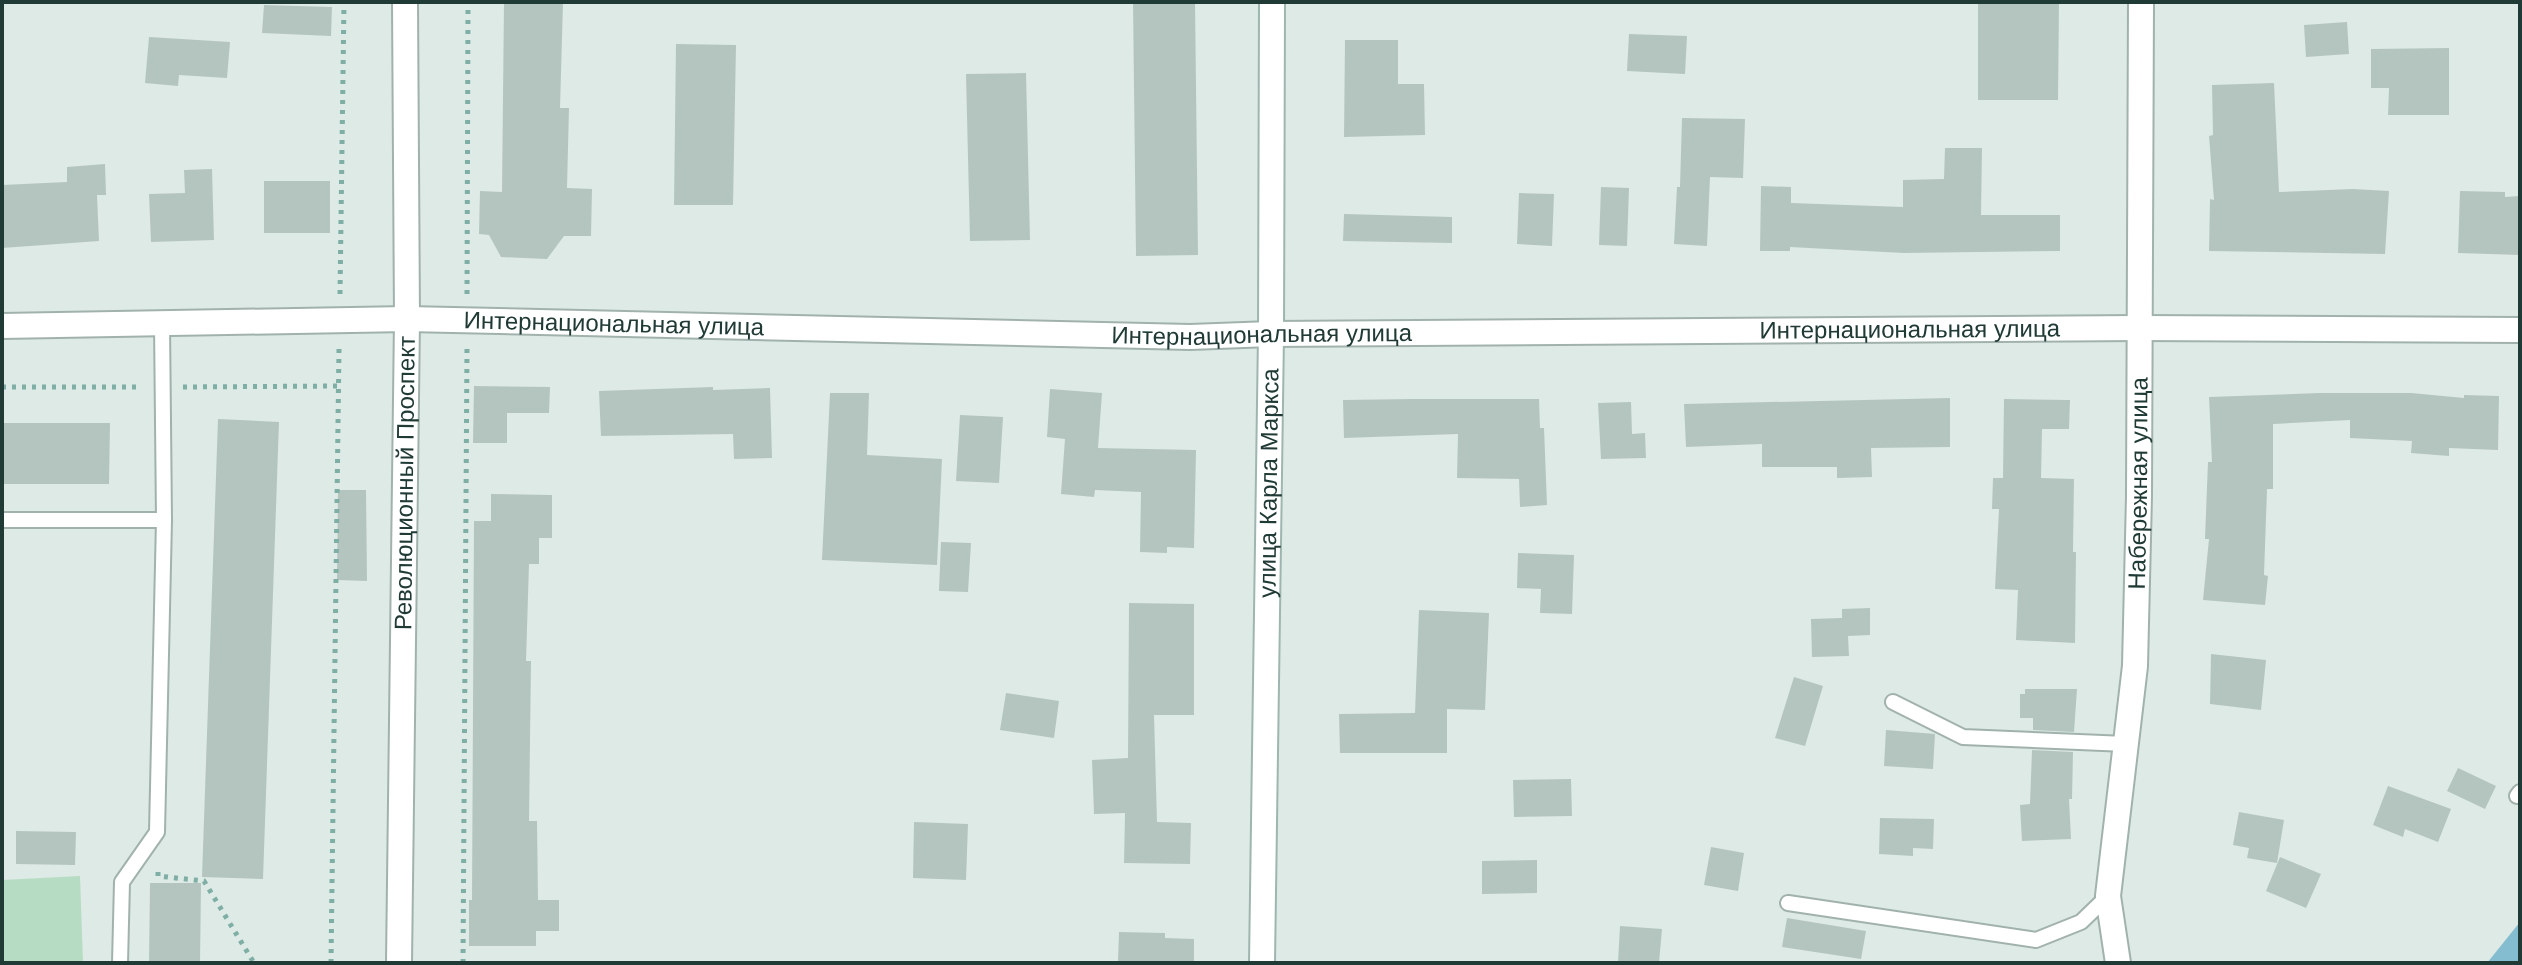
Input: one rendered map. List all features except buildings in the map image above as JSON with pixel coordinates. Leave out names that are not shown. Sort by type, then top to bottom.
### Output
[{"type":"street","name":"Революционный Проспект","points":[[399,963],[407,319],[405,2]]},
{"type":"street","name":"улица Карла Маркса","points":[[1262,963],[1271,334],[1272,2]]},
{"type":"street","name":"Набережная улица","points":[[2118,963],[2108,896],[2135,666],[2139,496],[2141,2]]},
{"type":"street","name":"Интернациональная улица","points":[[2,326],[407,319],[1190,337],[2139,328],[2520,330]]},
{"type":"lane","points":[[120,963],[122,882],[157,832],[164,520],[162,323]]},
{"type":"lane","points":[[2,520],[164,520]]},
{"type":"lane","points":[[1893,702],[1963,737],[2126,744]]},
{"type":"lane","points":[[1788,903],[2036,940],[2081,922],[2108,896]]},
{"type":"path","points":[[331,963],[344,2]]},
{"type":"path","points":[[463,963],[468,2]]},
{"type":"path","points":[[157,832],[158,876],[204,881],[254,963]]},
{"type":"green space","points":[[80,876],[83,963],[2,963],[2,880]]},
{"type":"water","points":[[2520,922],[2520,963],[2487,963]]}]
